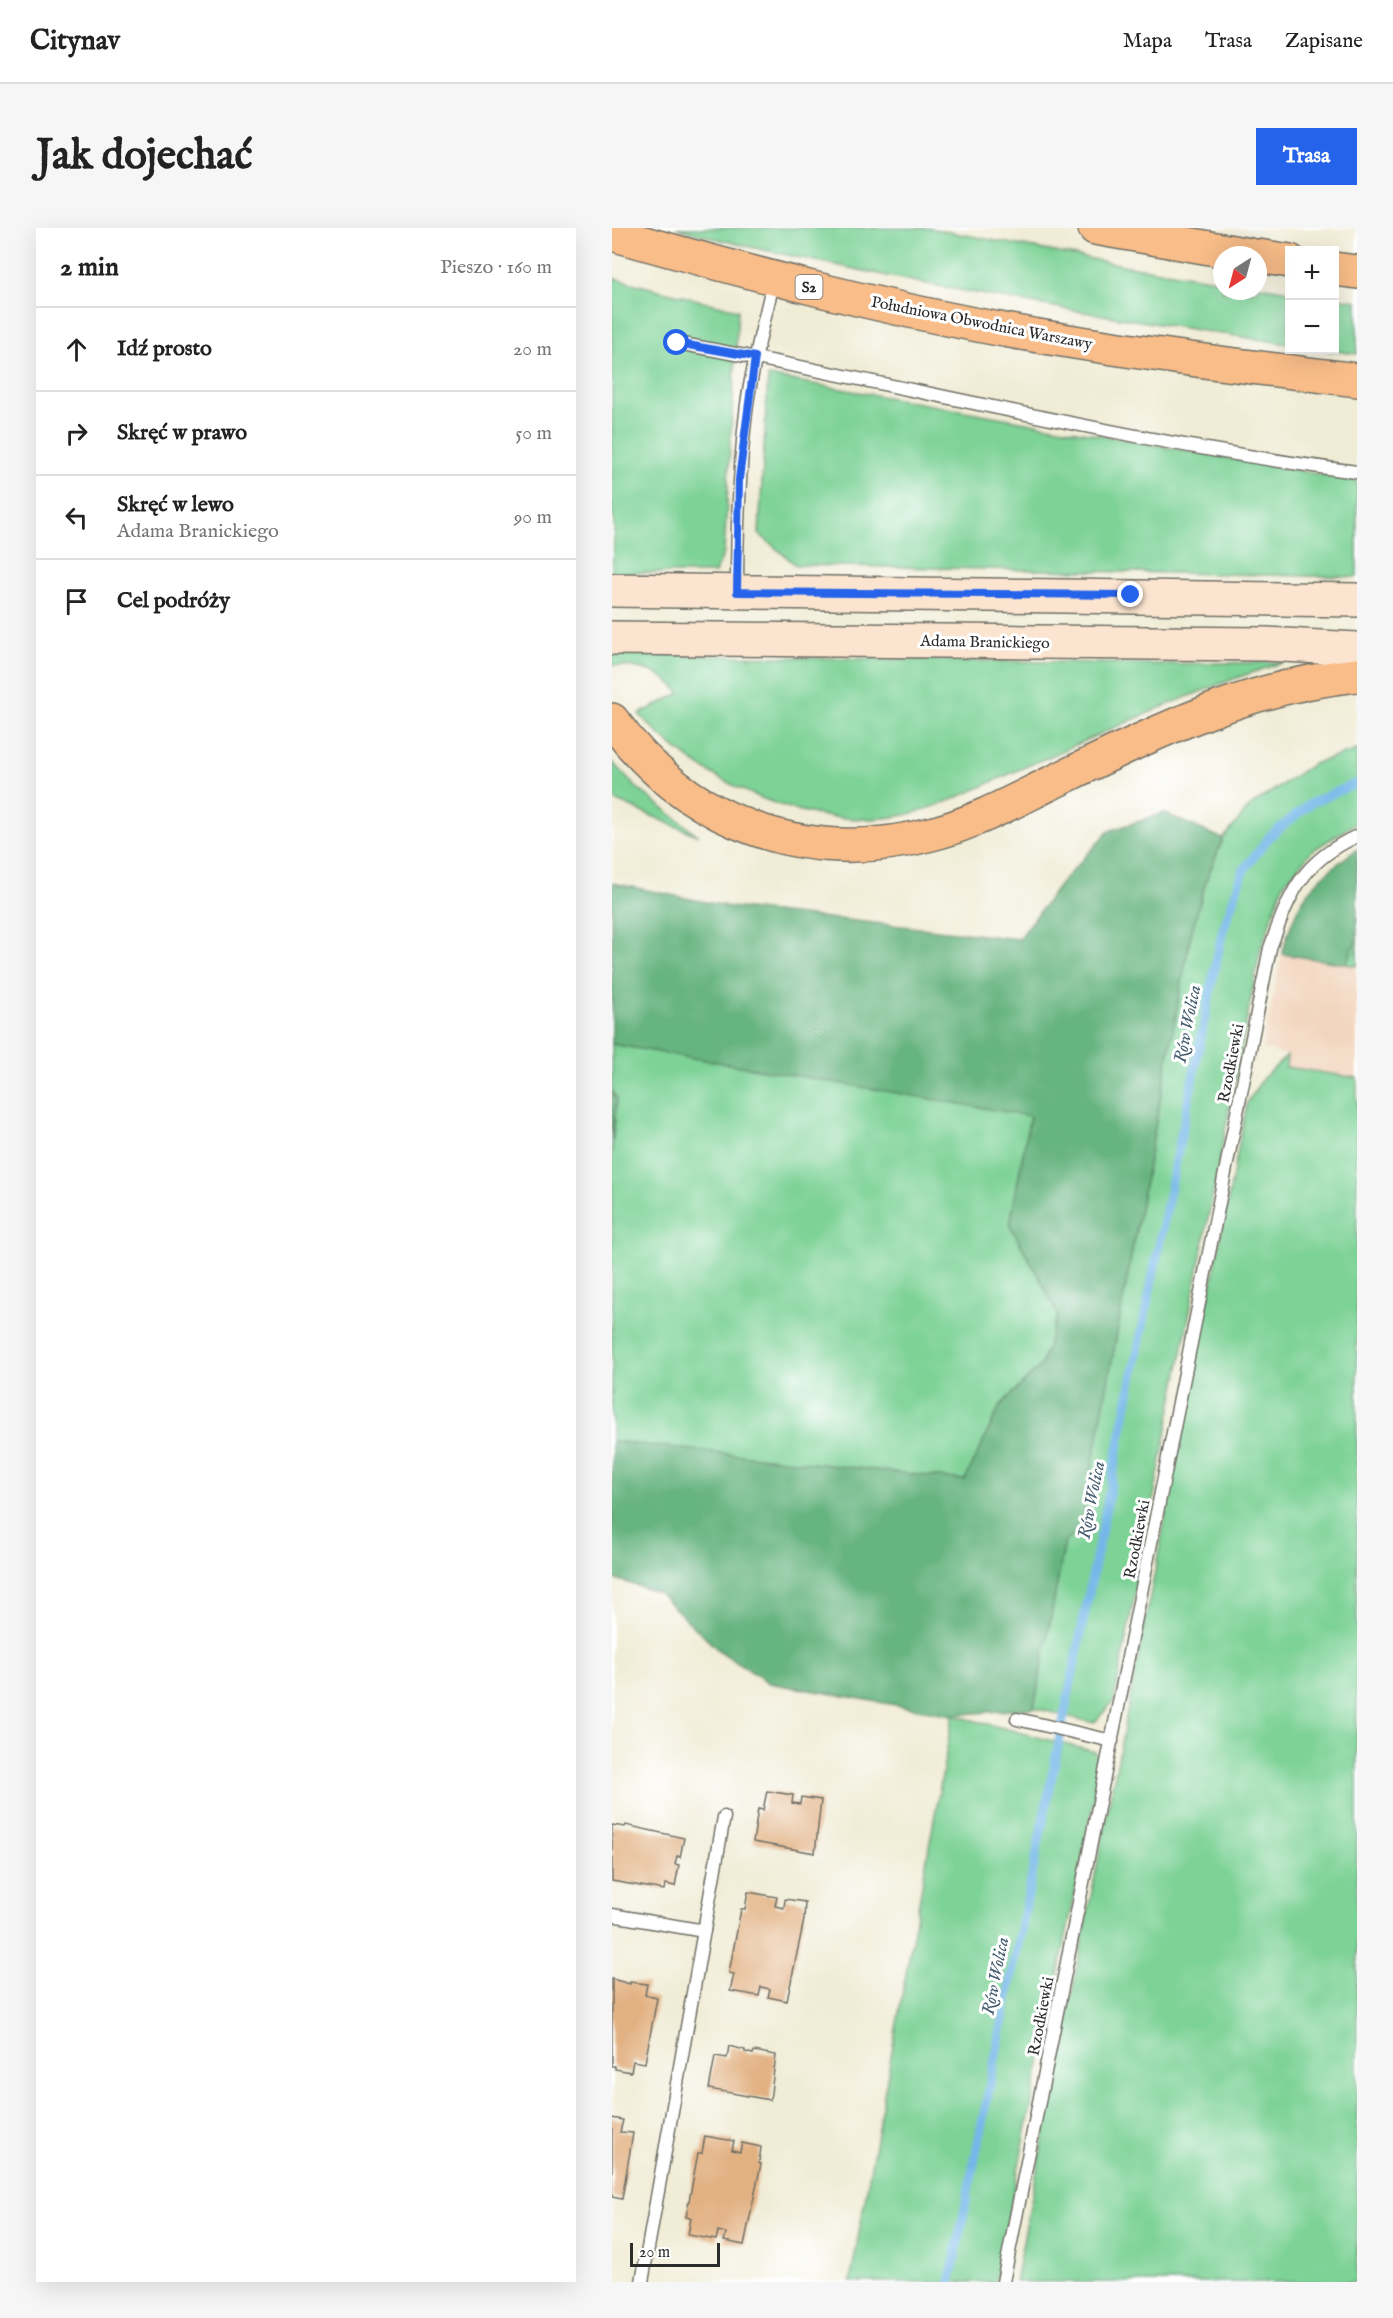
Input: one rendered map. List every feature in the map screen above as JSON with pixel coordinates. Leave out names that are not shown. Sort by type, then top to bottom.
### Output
[{"type":"highway","points":[[1095,228],[1213,249]]},
{"type":"highway","name":"Południowa Obwodnica Warszawy","points":[[612,234],[774,279],[1008,331],[1164,356],[1357,380]]},
{"type":"highway","points":[[1267,257],[1285,260]]},
{"type":"highway","points":[[1339,270],[1357,272]]},
{"type":"highway","points":[[612,720],[647,763],[679,791],[720,816],[774,835],[828,846],[881,845],[937,833],[992,812],[1196,715],[1240,699],[1281,687],[1357,675]]},
{"type":"main road","points":[[612,590],[1357,600]]},
{"type":"main road","name":"Adama Branickiego","points":[[612,638],[1266,644],[1357,649]]},
{"type":"lane","points":[[737,592],[739,479],[755,357],[774,279]]},
{"type":"lane","points":[[677,343],[1077,424],[1293,464],[1357,472]]},
{"type":"lane","name":"Rzodkiewki","points":[[1004,2282],[1270,948],[1297,883],[1319,858],[1357,836]]},
{"type":"lane","points":[[1017,1719],[1112,1741]]},
{"type":"lane","points":[[642,2282],[724,1817]]},
{"type":"lane","points":[[612,1915],[704,1931]]},
{"type":"shaded area","points":[[1282,954],[1357,966],[1357,1078],[1286,1067],[1287,1056],[1262,1048]]},
{"type":"green space","points":[[676,228],[929,228],[1128,266],[1213,280],[1213,300],[1267,300],[1267,287],[1285,290],[1285,343],[1118,318],[949,288],[715,239]]},
{"type":"green space","points":[[612,278],[738,310],[724,553],[715,573],[612,573],[614,532],[612,513]]},
{"type":"green space","points":[[1339,299],[1357,301],[1357,354],[1339,352]]},
{"type":"green space","points":[[768,376],[1357,481],[1357,577],[796,565],[759,534]]},
{"type":"green space","points":[[612,654],[1156,664],[1285,662],[1185,698],[934,806],[905,815],[869,819],[832,817],[760,798],[694,762],[639,714],[680,693],[658,674],[632,667],[612,665]]},
{"type":"green space","points":[[1357,750],[1357,822],[1312,851],[1283,885],[1260,952],[1114,1701],[1094,1723],[1034,1708],[1065,1540],[1080,1533],[1190,938],[1205,883],[1223,839],[1250,806],[1313,764]]},
{"type":"green space","points":[[612,762],[636,787],[699,836],[612,799]]},
{"type":"green space","points":[[1164,813],[1223,839],[1205,883],[1190,938],[1080,1533],[1065,1541],[1034,1708],[953,1715],[769,1683],[718,1650],[659,1593],[612,1578],[612,1441],[965,1480],[1000,1406],[1041,1365],[1058,1315],[1010,1225],[1030,1116],[612,1044],[612,883],[730,907],[1019,939],[1061,883],[1109,831]]},
{"type":"green space","points":[[1357,849],[1357,939],[1346,964],[1282,954],[1294,918],[1308,893],[1328,872]]},
{"type":"green space","points":[[1357,939],[1357,966],[1346,964]]},
{"type":"green space","points":[[612,1044],[1030,1115],[1010,1225],[1058,1315],[1041,1365],[1000,1406],[965,1480],[612,1441],[612,1147],[617,1099],[612,1091]]},
{"type":"green space","points":[[1287,1056],[1286,1067],[1357,1078],[1357,2282],[1015,2282],[1247,1103],[1263,1078]]},
{"type":"green space","points":[[612,1091],[617,1099],[612,1147]]},
{"type":"green space","points":[[953,1715],[1096,1752],[1097,1765],[1101,1767],[995,2282],[850,2282]]},
{"type":"building","points":[[767,1791],[793,1795],[792,1803],[800,1804],[801,1797],[821,1800],[815,1853],[753,1842],[758,1809],[763,1810]]},
{"type":"building","points":[[612,1825],[625,1827],[626,1825],[684,1838],[680,1857],[677,1856],[675,1864],[679,1865],[675,1886],[665,1884],[664,1890],[612,1881]]},
{"type":"building","points":[[748,1892],[777,1897],[775,1906],[784,1908],[785,1899],[805,1902],[804,1920],[787,2001],[768,1997],[770,1989],[761,1987],[759,1996],[730,1991],[734,1974],[729,1973],[741,1909],[745,1909]]},
{"type":"building","points":[[612,1979],[630,1984],[630,1982],[647,1984],[645,1995],[657,1998],[645,2063],[633,2061],[631,2072],[615,2069],[615,2066],[612,2066]]},
{"type":"building","points":[[729,2046],[753,2054],[754,2051],[776,2055],[770,2100],[709,2089],[715,2056],[727,2058]]},
{"type":"building","points":[[612,2118],[623,2120],[620,2132],[633,2133],[622,2199],[612,2197]]},
{"type":"building","points":[[705,2136],[734,2141],[732,2150],[740,2152],[742,2143],[761,2147],[759,2163],[761,2164],[744,2245],[724,2241],[726,2233],[718,2231],[716,2240],[688,2235],[691,2218],[686,2217],[698,2153],[702,2153]]},
{"type":"waterway","name":"Rów Wolica","points":[[950,2282],[1222,933],[1243,871],[1270,836],[1311,803],[1357,783]]},
{"type":"route","points":[[677,343],[755,357],[747,404],[739,479],[737,592],[1131,595]]}]
